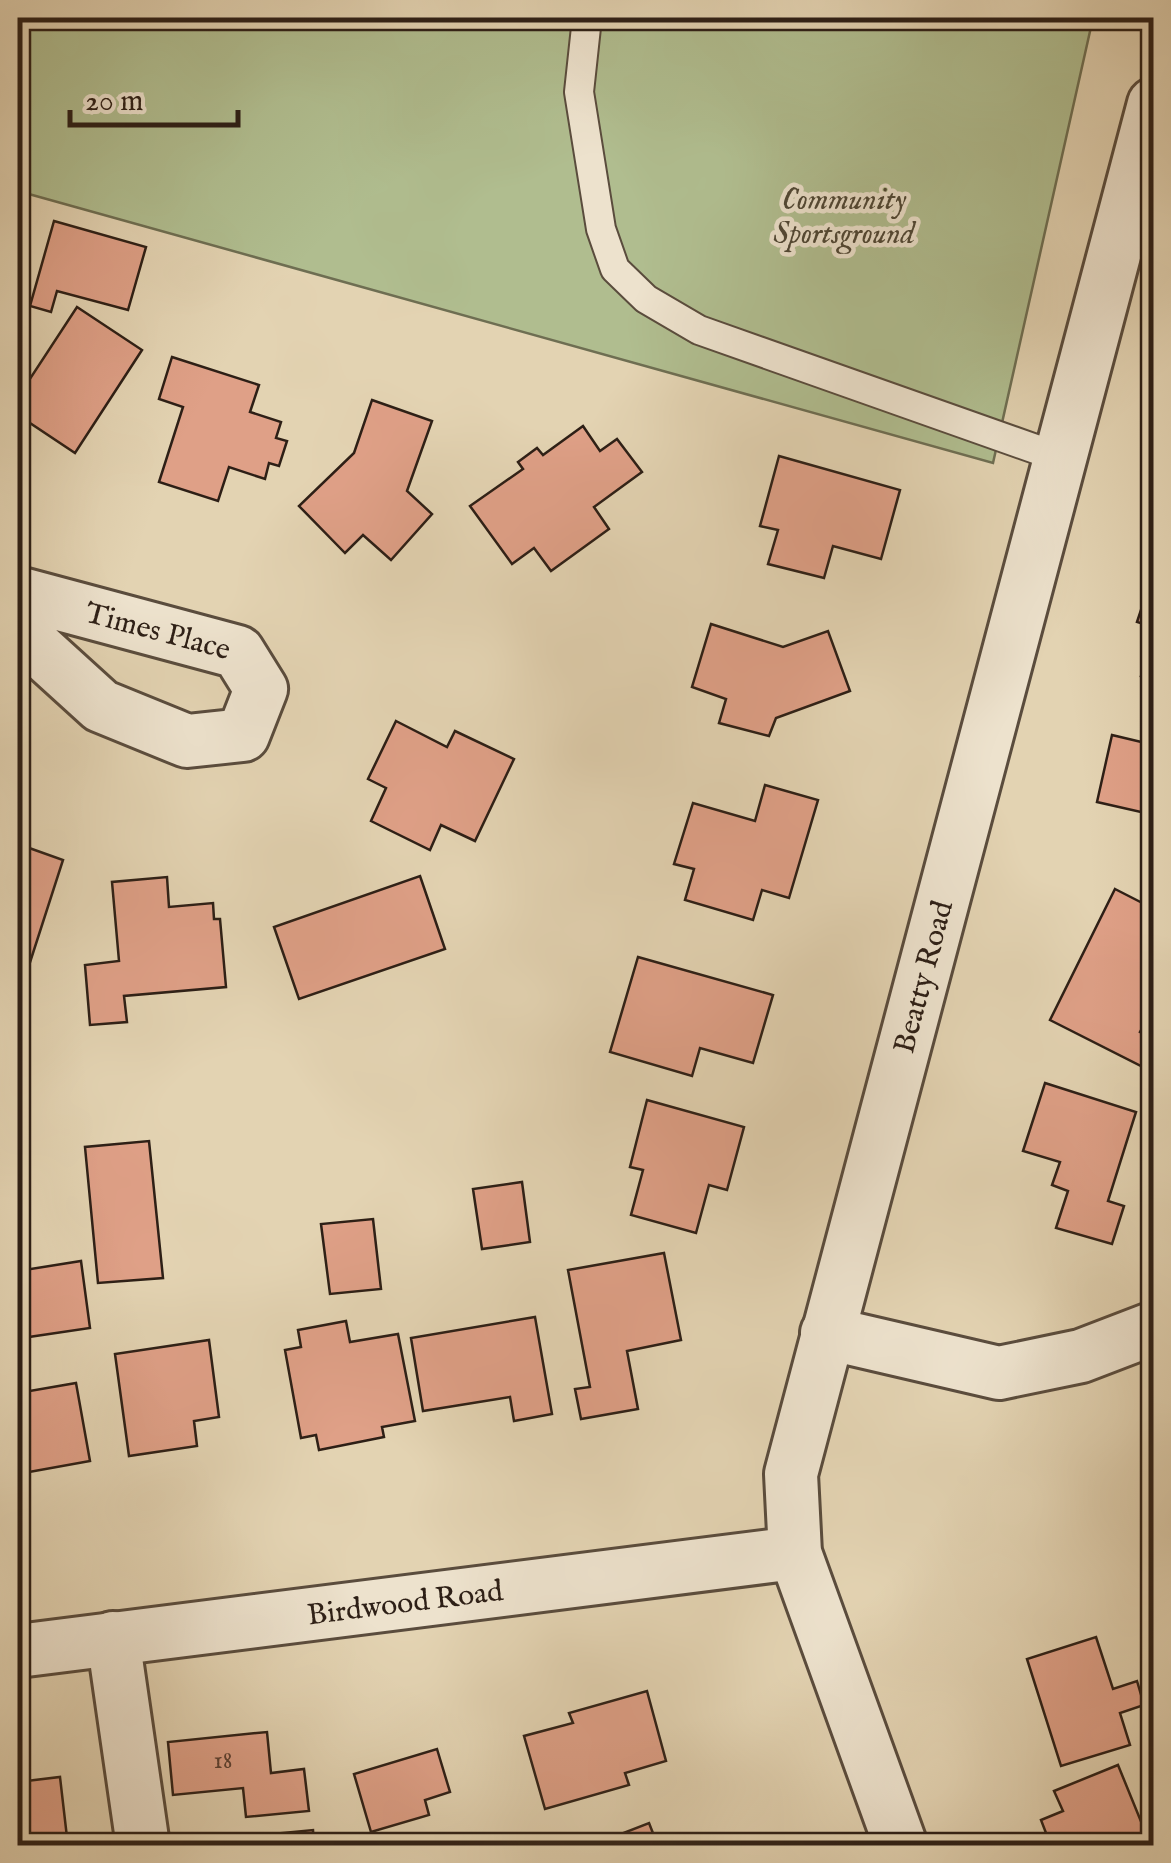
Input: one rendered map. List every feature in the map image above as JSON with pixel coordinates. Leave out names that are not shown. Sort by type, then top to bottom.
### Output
[{"type":"street","name":"Beatty Road","points":[[900,1846],[795,1553],[791,1474],[1154,104]]},
{"type":"street","name":"Times Place","points":[[18,593],[238,652],[261,689],[243,735],[187,741],[101,706],[24,636],[18,622]]},
{"type":"street","points":[[827,1333],[999,1372],[1080,1356],[1154,1328]]},
{"type":"street","name":"Birdwood Road","points":[[18,1651],[795,1553]]},
{"type":"street","points":[[113,1638],[143,1846]]},
{"type":"lane","points":[[587,18],[579,92],[601,229],[615,269],[646,299],[699,330],[1061,458]]},
{"type":"green space","name":"Community Sportsground","points":[[18,18],[1093,18],[993,463],[18,191]]},
{"type":"building","points":[[54,221],[146,247],[128,310],[57,291],[51,312],[30,306]]},
{"type":"building","points":[[77,307],[142,350],[75,453],[18,415],[18,397]]},
{"type":"building","points":[[172,357],[259,385],[250,412],[281,422],[276,438],[287,441],[279,466],[269,463],[265,479],[229,467],[218,501],[159,482],[183,407],[159,399]]},
{"type":"building","points":[[372,400],[432,421],[407,491],[432,514],[391,560],[363,535],[345,553],[299,506],[354,453]]},
{"type":"building","points":[[583,426],[600,451],[617,439],[642,472],[594,507],[609,529],[551,571],[534,548],[512,564],[470,506],[523,469],[518,462],[537,448],[543,455]]},
{"type":"building","points":[[779,456],[900,490],[881,559],[833,546],[824,578],[768,564],[778,530],[760,526]]},
{"type":"building","points":[[1146,595],[1154,598],[1154,627],[1137,622]]},
{"type":"building","points":[[711,624],[783,647],[828,631],[850,691],[776,718],[769,736],[719,723],[726,699],[692,687]]},
{"type":"building","points":[[1154,636],[1154,679],[1141,676]]},
{"type":"building","points":[[396,721],[447,747],[455,731],[514,759],[475,841],[441,825],[430,850],[371,821],[386,788],[368,779]]},
{"type":"building","points":[[1112,735],[1154,745],[1154,815],[1097,802]]},
{"type":"building","points":[[765,785],[818,800],[789,898],[762,890],[753,920],[685,900],[694,869],[674,864],[693,803],[755,821]]},
{"type":"building","points":[[18,844],[63,860],[23,984],[18,982]]},
{"type":"building","points":[[420,876],[445,949],[299,999],[274,927]]},
{"type":"building","points":[[167,877],[169,907],[213,903],[214,919],[220,919],[226,987],[124,996],[127,1022],[90,1025],[85,965],[119,961],[112,882]]},
{"type":"building","points":[[1115,889],[1154,909],[1154,1006],[1140,1032],[1154,1040],[1154,1056],[1147,1069],[1050,1020]]},
{"type":"building","points":[[638,957],[773,995],[753,1063],[700,1048],[692,1076],[610,1052]]},
{"type":"building","points":[[1045,1083],[1136,1112],[1108,1201],[1124,1206],[1112,1244],[1056,1228],[1068,1191],[1052,1185],[1060,1162],[1023,1151]]},
{"type":"building","points":[[647,1100],[744,1127],[727,1190],[709,1185],[696,1233],[631,1215],[643,1170],[630,1167]]},
{"type":"building","points":[[149,1141],[163,1278],[98,1283],[85,1147]]},
{"type":"building","points":[[522,1182],[530,1242],[482,1249],[473,1189]]},
{"type":"building","points":[[373,1219],[381,1289],[330,1294],[321,1224]]},
{"type":"building","points":[[664,1253],[681,1340],[627,1351],[638,1409],[581,1419],[575,1389],[590,1387],[568,1270]]},
{"type":"building","points":[[81,1261],[90,1328],[22,1338],[18,1271]]},
{"type":"building","points":[[535,1317],[552,1414],[514,1421],[510,1397],[423,1411],[411,1338]]},
{"type":"building","points":[[346,1321],[350,1342],[398,1334],[415,1421],[382,1427],[384,1437],[319,1450],[316,1435],[301,1438],[285,1350],[301,1347],[298,1330]]},
{"type":"building","points":[[209,1340],[219,1417],[194,1421],[197,1446],[129,1456],[115,1354]]},
{"type":"building","points":[[76,1383],[90,1461],[18,1474],[18,1393]]},
{"type":"building","points":[[1096,1637],[1113,1689],[1137,1681],[1144,1705],[1120,1713],[1130,1745],[1061,1766],[1027,1659]]},
{"type":"building","points":[[647,1691],[666,1761],[625,1773],[629,1785],[545,1809],[524,1736],[573,1723],[569,1713]]},
{"type":"building","points":[[267,1732],[271,1773],[304,1769],[309,1811],[246,1817],[243,1788],[173,1795],[168,1742]]},
{"type":"building","points":[[437,1749],[450,1792],[425,1800],[429,1815],[371,1832],[354,1774]]},
{"type":"building","points":[[1118,1765],[1151,1846],[1051,1846],[1041,1820],[1063,1811],[1054,1791]]},
{"type":"building","points":[[60,1777],[68,1846],[18,1846],[18,1782]]},
{"type":"building","points":[[649,1823],[658,1846],[590,1846]]},
{"type":"building","points":[[313,1830],[314,1846],[210,1846],[209,1840]]}]
